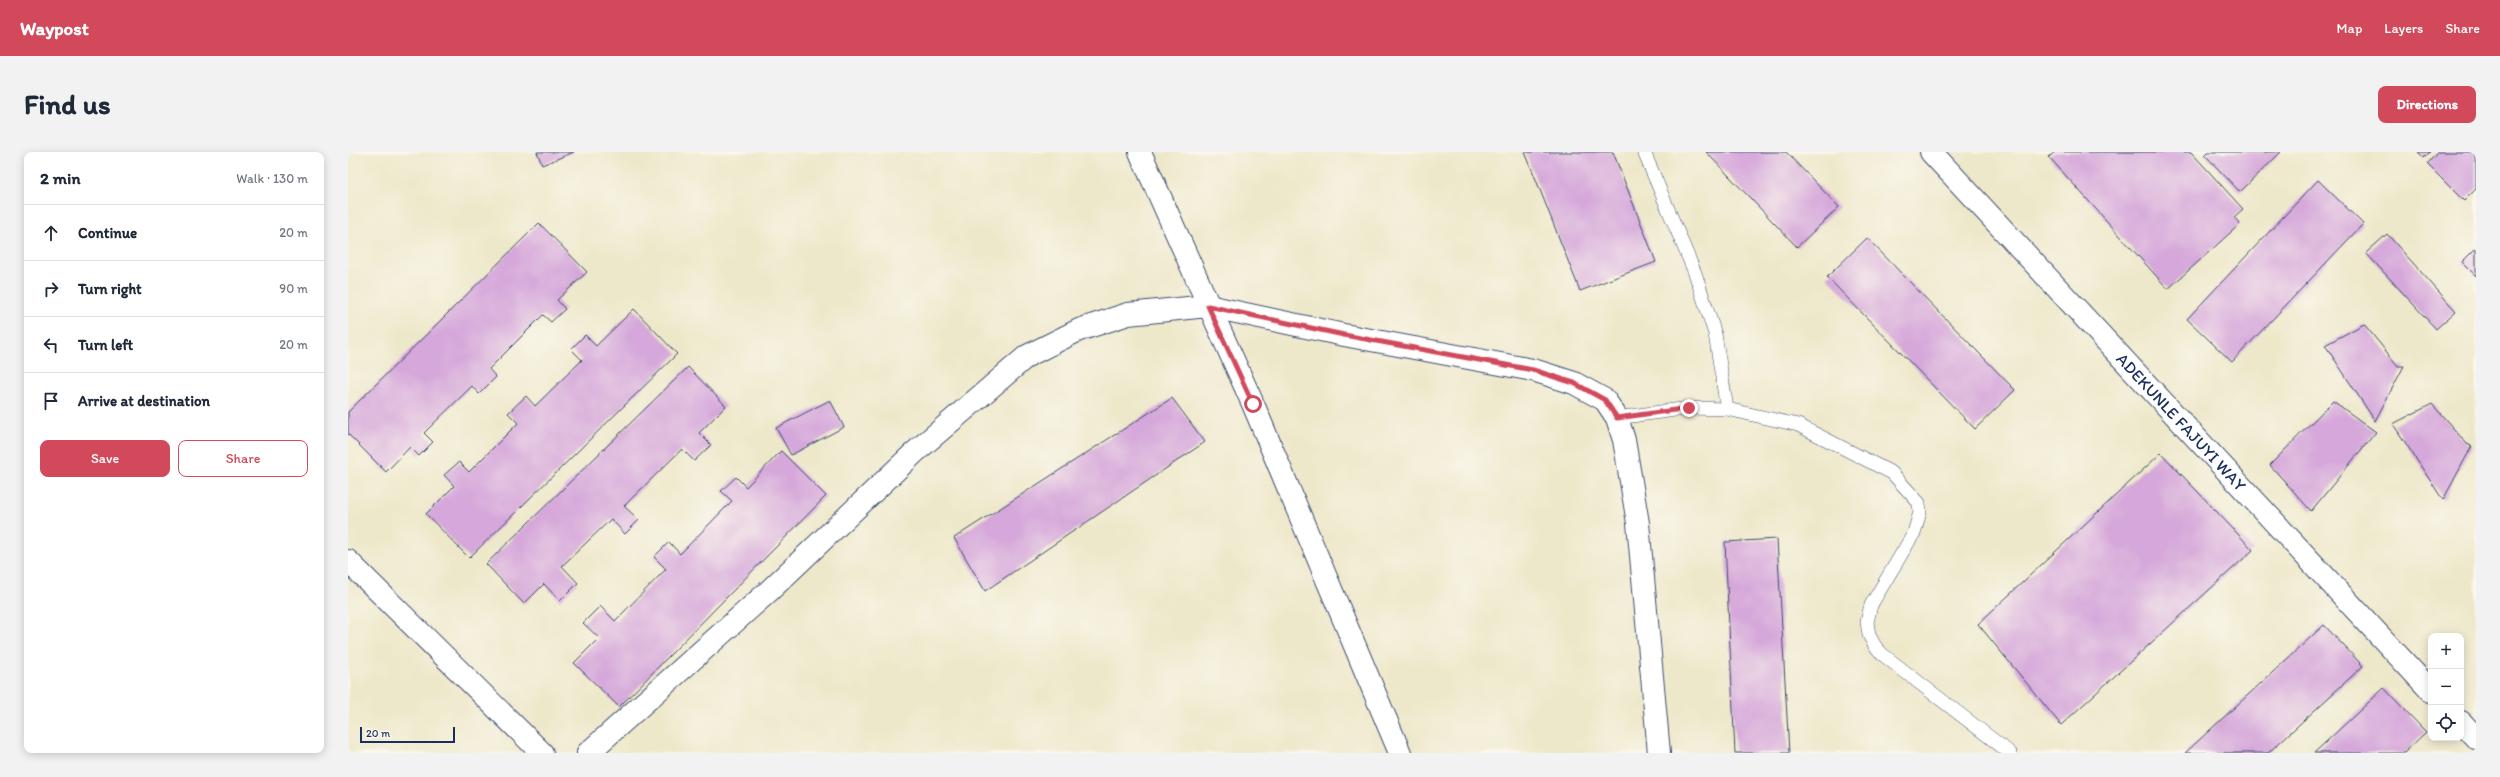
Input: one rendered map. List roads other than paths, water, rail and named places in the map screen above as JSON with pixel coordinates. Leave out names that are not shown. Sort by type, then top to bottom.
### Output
[{"type":"street","points":[[1140,152],[1305,524],[1400,753]]},
{"type":"street","name":"ADEKUNLE FAJUYI WAY","points":[[1930,152],[2428,688]]},
{"type":"street","points":[[588,753],[769,591],[914,453],[1026,356],[1078,330],[1128,314],[1208,306],[1344,335],[1533,370],[1574,383],[1605,400],[1617,418],[1624,440],[1638,523],[1659,753]]},
{"type":"street","points":[[348,560],[542,753]]},
{"type":"street","points":[[2464,725],[2476,738]]},
{"type":"lane","points":[[1644,152],[1695,273],[1715,334],[1727,409]]},
{"type":"lane","points":[[1617,418],[1689,408],[1727,409],[1798,425],[1892,473],[1919,503],[1920,512],[1914,533],[1871,605],[1867,622],[1869,635],[1875,646],[1882,654],[2010,753]]}]
